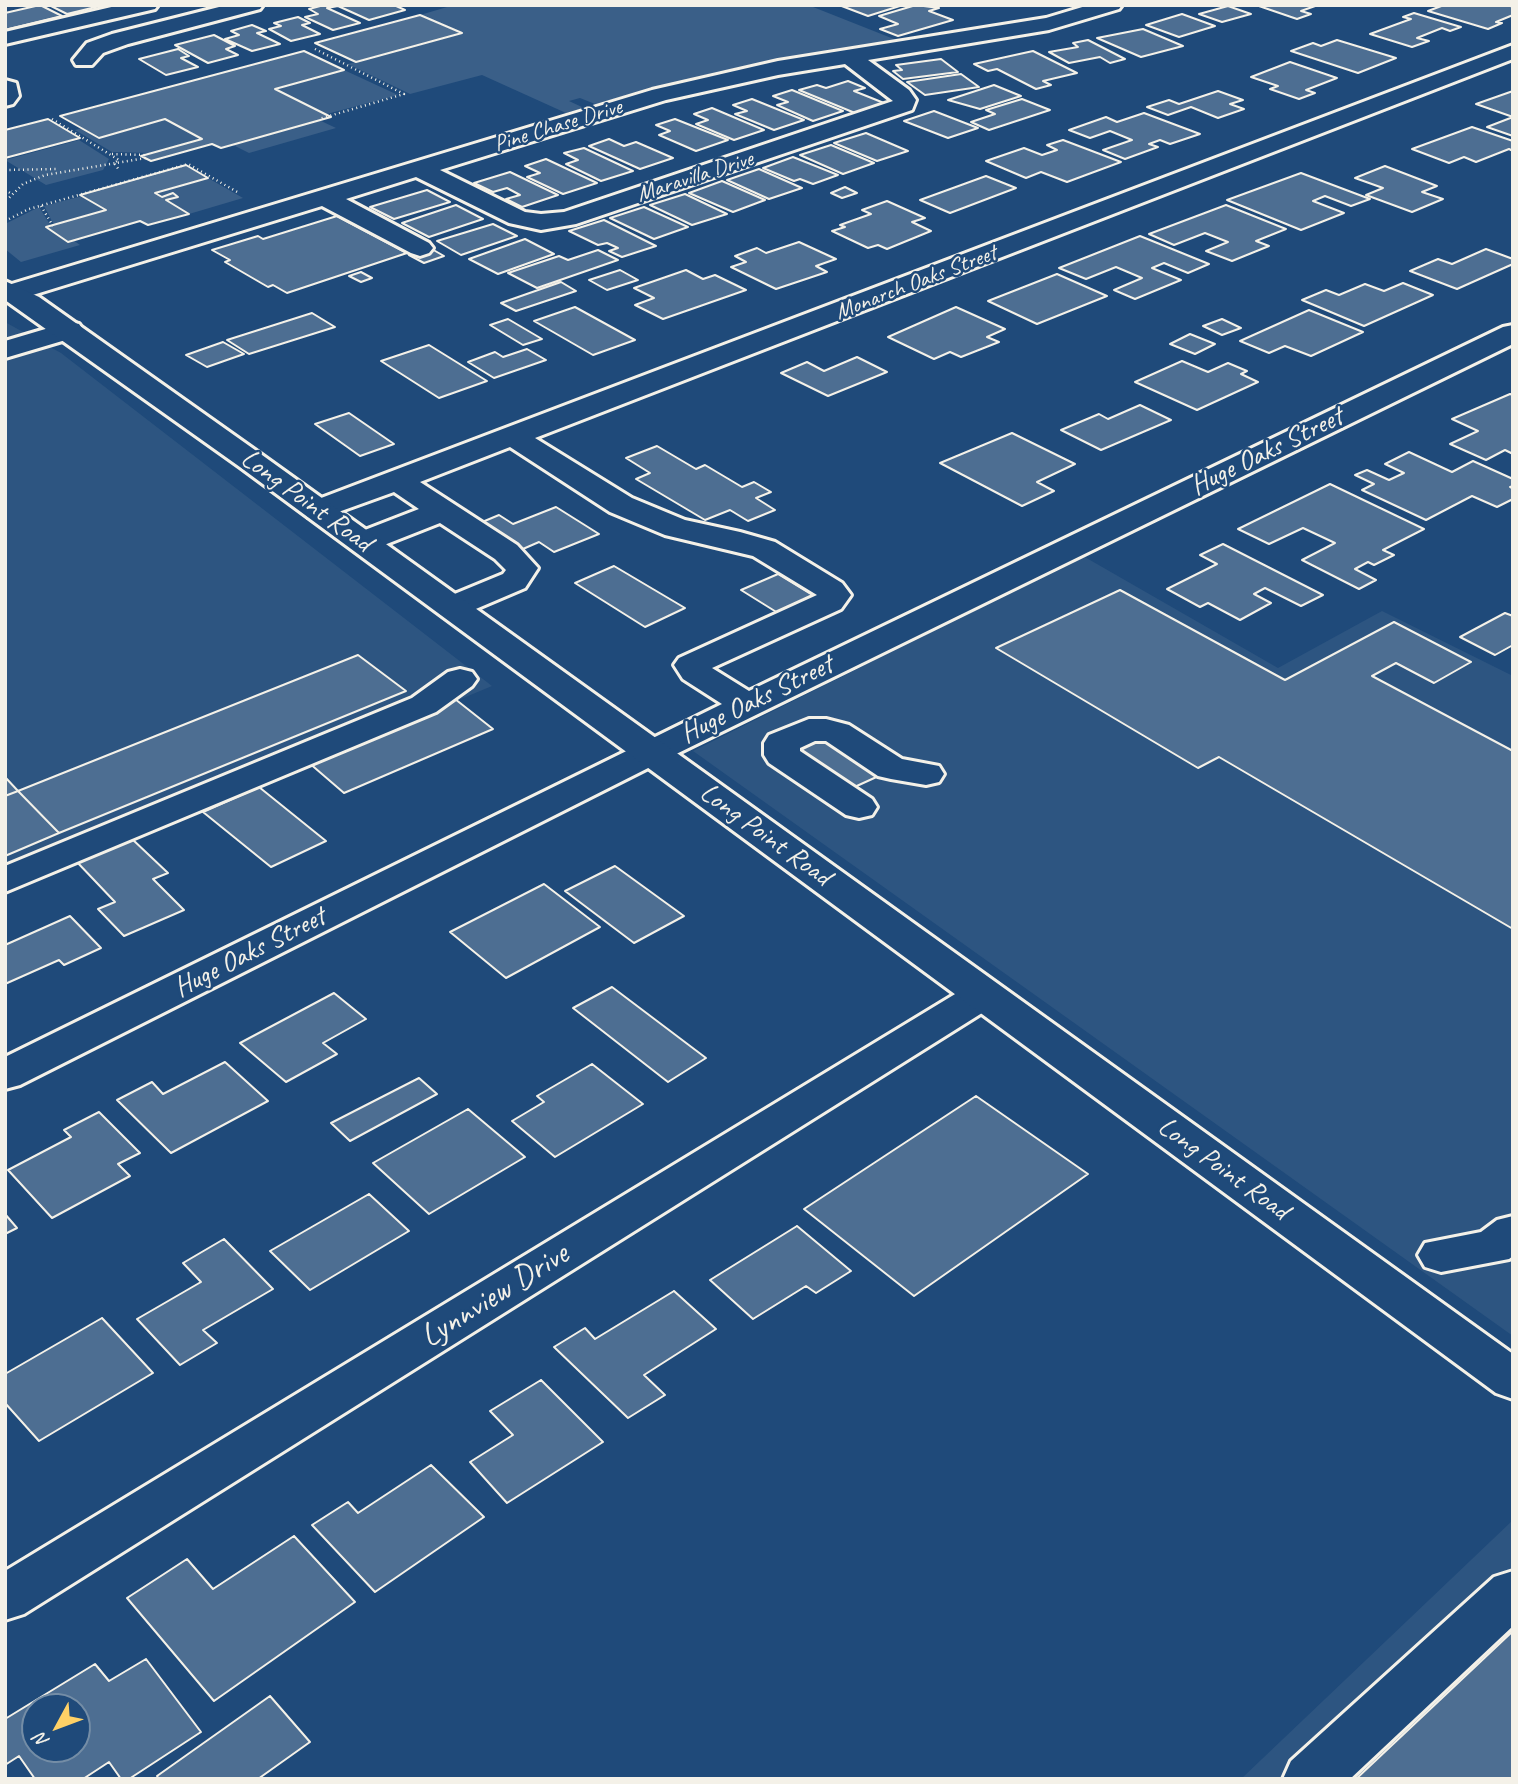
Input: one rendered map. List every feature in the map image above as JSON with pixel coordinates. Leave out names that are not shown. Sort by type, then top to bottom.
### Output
[{"type":"street","points":[[5,38],[148,5]]},
{"type":"street","points":[[84,60],[95,48],[120,39],[253,5]]},
{"type":"street","name":"Pine Chase Drive","points":[[8,285],[324,197],[660,95],[778,68],[1049,24],[1112,5]]},
{"type":"street","points":[[1011,10],[1049,24]]},
{"type":"street","name":"Monarch Oaks Street","points":[[319,510],[1070,224],[1513,51]]},
{"type":"street","name":"Maravilla Drive","points":[[417,168],[518,218],[541,222],[567,219],[904,105],[905,100],[901,95],[849,56]]},
{"type":"street","points":[[445,182],[721,98],[869,71]]},
{"type":"street","points":[[324,197],[420,248]]},
{"type":"street","name":"Long Point Road","points":[[8,285],[1513,1381]]},
{"type":"street","points":[[5,350],[69,330]]},
{"type":"street","name":"Huge Oaks Street","points":[[5,1075],[651,752],[1513,333]]},
{"type":"street","points":[[512,436],[621,505],[677,528],[740,541],[764,549],[831,590],[835,595],[829,601],[691,665],[695,672],[747,705]]},
{"type":"street","points":[[396,480],[506,552],[522,568],[514,581],[452,607]]},
{"type":"street","points":[[363,542],[442,511]]},
{"type":"street","points":[[5,880],[424,705],[460,679]]},
{"type":"street","points":[[859,807],[782,755],[782,743],[808,730],[837,732],[891,768],[926,774]]},
{"type":"street","name":"Lynnview Drive","points":[[5,1598],[984,994]]},
{"type":"street","points":[[1441,1255],[1493,1247],[1513,1232]]},
{"type":"street","points":[[1311,1779],[1513,1593]]},
{"type":"path","points":[[315,49],[404,94],[320,119]]},
{"type":"path","points":[[52,119],[119,160],[114,163]]},
{"type":"path","points":[[5,170],[68,169],[146,156],[111,155]]},
{"type":"path","points":[[114,163],[119,170]]},
{"type":"path","points":[[5,221],[41,206],[188,164]]},
{"type":"path","points":[[5,198],[29,181],[68,169]]},
{"type":"path","points":[[5,190],[12,194]]},
{"type":"path","points":[[41,206],[53,226]]},
{"type":"shaded area","points":[[454,5],[808,5],[899,41],[720,71],[595,104],[580,98],[569,101],[584,108],[566,113],[482,75],[410,94],[348,64],[461,33],[420,15]]},
{"type":"shaded area","points":[[344,70],[398,95],[327,114],[275,89]]},
{"type":"shaded area","points":[[165,119],[202,139],[152,153],[112,152],[75,130],[82,128],[99,138]]},
{"type":"shaded area","points":[[319,120],[336,128],[249,153],[233,145]]},
{"type":"shaded area","points":[[79,140],[109,159],[103,170],[46,185],[5,160]]},
{"type":"shaded area","points":[[208,178],[243,198],[189,214],[166,200],[177,197],[173,193],[162,197],[155,193]]},
{"type":"shaded area","points":[[82,196],[106,210],[56,225],[53,223],[44,206]]},
{"type":"shaded area","points":[[39,207],[51,226],[47,228],[80,245],[21,262],[5,249],[5,224]]},
{"type":"shaded area","points":[[5,322],[61,353],[492,686],[5,889]]},
{"type":"shaded area","points":[[1083,556],[1278,668],[1382,611],[1513,676],[1513,1336],[693,751]]},
{"type":"shaded area","points":[[1513,1520],[1513,1779],[1241,1779]]},
{"type":"building","points":[[40,5],[62,16],[5,30],[5,13]]},
{"type":"building","points":[[49,5],[104,5],[67,14]]},
{"type":"building","points":[[324,5],[394,5],[405,10],[369,20],[338,6],[327,8],[360,23],[333,30],[305,17],[318,14],[309,9]]},
{"type":"building","points":[[839,5],[903,5],[868,16]]},
{"type":"building","points":[[916,5],[939,8],[929,11],[953,20],[898,36],[880,29],[898,24],[879,16]]},
{"type":"building","points":[[1256,5],[1318,5],[1301,11],[1311,14],[1297,19]]},
{"type":"building","points":[[1444,5],[1508,5],[1513,7],[1513,15],[1496,22],[1502,23],[1488,29],[1428,11]]},
{"type":"building","points":[[1228,6],[1251,14],[1222,22],[1199,14]]},
{"type":"building","points":[[1414,13],[1461,27],[1450,31],[1442,28],[1417,38],[1429,41],[1412,47],[1370,34],[1411,19],[1403,17]]},
{"type":"building","points":[[1182,14],[1215,26],[1179,37],[1146,25]]},
{"type":"building","points":[[420,15],[462,33],[356,62],[315,43]]},
{"type":"building","points":[[298,17],[310,23],[302,25],[320,34],[291,41],[269,29],[281,26],[274,23]]},
{"type":"building","points":[[252,25],[266,31],[257,33],[280,44],[252,51],[225,39],[239,35],[231,31]]},
{"type":"building","points":[[1143,29],[1183,46],[1141,57],[1097,38]]},
{"type":"building","points":[[214,35],[235,46],[226,49],[238,55],[208,63],[175,45]]},
{"type":"building","points":[[1088,40],[1125,59],[1110,63],[1100,57],[1069,63],[1049,52],[1078,47],[1073,43]]},
{"type":"building","points":[[1337,40],[1396,58],[1358,73],[1291,51],[1313,43],[1321,46]]},
{"type":"building","points":[[178,49],[189,56],[181,58],[198,67],[166,75],[139,59]]},
{"type":"building","points":[[304,51],[344,70],[275,89],[331,117],[221,148],[212,144],[151,161],[141,156],[202,139],[165,119],[99,138],[60,116]]},
{"type":"building","points":[[1033,51],[1077,73],[1043,81],[1051,85],[1036,89],[997,69],[988,71],[974,64]]},
{"type":"building","points":[[941,59],[958,72],[903,79],[893,71],[902,70],[896,65]]},
{"type":"building","points":[[1290,62],[1337,78],[1306,90],[1315,93],[1299,99],[1270,89],[1278,86],[1251,77]]},
{"type":"building","points":[[961,74],[979,87],[925,95],[907,82]]},
{"type":"building","points":[[848,81],[865,88],[854,91],[884,103],[855,113],[799,90],[817,85],[826,88]]},
{"type":"building","points":[[994,85],[1021,96],[980,109],[948,100]]},
{"type":"building","points":[[792,90],[843,111],[813,121],[777,105],[788,102],[773,96]]},
{"type":"building","points":[[1218,91],[1243,100],[1230,104],[1244,109],[1218,118],[1191,107],[1168,115],[1147,107],[1169,100],[1179,104]]},
{"type":"building","points":[[1513,91],[1513,117],[1476,104]]},
{"type":"building","points":[[752,99],[804,120],[774,130],[735,114],[747,111],[733,105]]},
{"type":"building","points":[[1022,99],[1050,110],[989,130],[971,122],[995,114],[986,110]]},
{"type":"building","points":[[712,108],[764,130],[734,140],[696,124],[708,120],[694,114]]},
{"type":"building","points":[[934,111],[978,128],[948,138],[904,121]]},
{"type":"building","points":[[1144,113],[1200,134],[1170,144],[1160,140],[1149,144],[1158,147],[1125,159],[1103,150],[1132,140],[1110,131],[1090,138],[1069,130],[1106,117],[1117,122]]},
{"type":"building","points":[[1513,117],[1513,136],[1487,127]]},
{"type":"building","points":[[48,119],[80,138],[5,158],[5,130]]},
{"type":"building","points":[[675,119],[728,140],[696,151],[659,135],[670,131],[656,125]]},
{"type":"building","points":[[1472,127],[1513,141],[1513,151],[1509,149],[1476,162],[1464,157],[1449,163],[1412,149]]},
{"type":"building","points":[[866,133],[908,151],[877,161],[834,143]]},
{"type":"building","points":[[609,139],[624,146],[636,142],[673,158],[640,169],[589,146]]},
{"type":"building","points":[[1063,140],[1121,162],[1067,182],[1041,172],[1026,178],[986,161],[1024,148],[1042,155],[1057,150],[1047,145]]},
{"type":"building","points":[[831,145],[874,163],[843,174],[800,155]]},
{"type":"building","points":[[584,148],[633,171],[601,181],[566,164],[578,160],[564,153]]},
{"type":"building","points":[[793,157],[838,175],[813,184],[800,179],[794,181],[763,168]]},
{"type":"building","points":[[546,159],[597,183],[563,194],[527,177],[540,173],[525,166]]},
{"type":"building","points":[[186,165],[208,178],[155,193],[162,197],[173,193],[178,197],[166,200],[189,214],[148,225],[140,221],[68,242],[46,227],[106,210],[80,195]]},
{"type":"building","points":[[1385,166],[1437,186],[1422,192],[1443,199],[1412,212],[1366,195],[1383,188],[1355,178]]},
{"type":"building","points":[[759,169],[802,188],[769,199],[727,180]]},
{"type":"building","points":[[510,172],[558,195],[522,207],[506,199],[520,195],[507,188],[493,192],[474,183]]},
{"type":"building","points":[[1301,173],[1370,199],[1351,206],[1325,196],[1313,201],[1344,213],[1301,230],[1227,200]]},
{"type":"building","points":[[986,176],[1016,188],[950,213],[920,200]]},
{"type":"building","points":[[722,181],[765,200],[733,212],[689,193]]},
{"type":"building","points":[[845,187],[857,193],[842,198],[831,193]]},
{"type":"building","points":[[427,190],[450,202],[394,219],[370,207]]},
{"type":"building","points":[[685,194],[727,214],[692,225],[650,205]]},
{"type":"building","points":[[887,201],[925,218],[912,222],[931,231],[887,249],[878,245],[868,248],[832,231],[845,227],[840,225],[871,214],[862,210]]},
{"type":"building","points":[[456,205],[483,219],[429,237],[402,223]]},
{"type":"building","points":[[1226,205],[1286,229],[1256,241],[1269,246],[1232,261],[1206,251],[1228,242],[1205,233],[1174,245],[1149,234]]},
{"type":"building","points":[[644,207],[688,227],[654,239],[610,218]]},
{"type":"building","points":[[337,216],[407,253],[287,293],[273,285],[268,287],[225,262],[230,260],[212,250],[258,236],[263,239]]},
{"type":"building","points":[[604,220],[656,246],[622,257],[609,251],[618,248],[607,243],[598,245],[569,231]]},
{"type":"building","points":[[493,224],[517,236],[461,255],[437,241]]},
{"type":"building","points":[[1140,236],[1209,264],[1188,273],[1164,263],[1152,268],[1181,280],[1135,299],[1114,290],[1142,278],[1116,267],[1086,279],[1059,268]]},
{"type":"building","points":[[525,239],[554,254],[498,274],[469,259]]},
{"type":"building","points":[[799,242],[836,259],[816,266],[827,272],[776,289],[731,267],[746,262],[735,256],[757,248],[766,253]]},
{"type":"building","points":[[430,248],[444,256],[424,263],[409,255]]},
{"type":"building","points":[[1486,249],[1513,259],[1513,264],[1457,289],[1410,271],[1438,259],[1452,264]]},
{"type":"building","points":[[598,250],[618,260],[537,288],[508,273],[559,256],[568,260]]},
{"type":"building","points":[[620,270],[638,280],[607,290],[589,280]]},
{"type":"building","points":[[686,270],[703,279],[715,275],[746,290],[663,319],[635,305],[654,298],[634,288]]},
{"type":"building","points":[[361,272],[372,278],[361,282],[349,276]]},
{"type":"building","points":[[1057,274],[1107,296],[1037,324],[988,301]]},
{"type":"building","points":[[561,282],[576,291],[516,311],[501,303]]},
{"type":"building","points":[[1403,283],[1433,295],[1364,326],[1302,300],[1326,290],[1339,295],[1365,284],[1384,291]]},
{"type":"building","points":[[575,307],[635,340],[593,355],[534,321]]},
{"type":"building","points":[[956,307],[1005,329],[987,337],[999,342],[961,357],[950,352],[934,359],[888,337]]},
{"type":"building","points":[[1309,310],[1363,332],[1311,356],[1285,346],[1269,353],[1240,341]]},
{"type":"building","points":[[312,313],[335,327],[249,354],[227,340]]},
{"type":"building","points":[[508,319],[542,339],[523,345],[490,325]]},
{"type":"building","points":[[1222,319],[1241,328],[1222,335],[1203,326]]},
{"type":"building","points":[[1190,334],[1215,344],[1195,354],[1170,344]]},
{"type":"building","points":[[223,342],[244,354],[207,367],[186,355]]},
{"type":"building","points":[[429,345],[487,381],[439,398],[381,361]]},
{"type":"building","points":[[527,349],[546,360],[494,378],[468,362],[495,352],[503,357]]},
{"type":"building","points":[[857,357],[887,372],[828,396],[781,373],[807,362],[824,371]]},
{"type":"building","points":[[1182,361],[1208,372],[1228,363],[1247,371],[1241,374],[1258,382],[1197,410],[1135,382]]},
{"type":"building","points":[[1513,395],[1513,454],[1505,450],[1486,460],[1450,444],[1478,431],[1452,419]]},
{"type":"building","points":[[1140,405],[1171,420],[1101,450],[1061,430],[1099,414],[1108,419]]},
{"type":"building","points":[[349,413],[394,444],[360,456],[315,424]]},
{"type":"building","points":[[1012,433],[1075,464],[1037,482],[1054,491],[1022,506],[940,463]]},
{"type":"building","points":[[657,446],[696,469],[705,465],[742,487],[754,482],[771,492],[756,498],[775,510],[748,521],[730,510],[705,520],[636,479],[650,473],[626,458]]},
{"type":"building","points":[[1409,452],[1452,472],[1473,461],[1513,479],[1513,486],[1510,487],[1513,489],[1513,499],[1497,507],[1472,496],[1426,520],[1362,490],[1374,484],[1355,475],[1367,470],[1389,480],[1404,473],[1385,464]]},
{"type":"building","points":[[1330,484],[1424,529],[1383,550],[1394,555],[1374,565],[1368,562],[1355,569],[1376,580],[1359,589],[1302,560],[1335,543],[1303,528],[1269,544],[1238,529]]},
{"type":"building","points":[[556,507],[599,534],[554,552],[539,542],[516,552],[475,525],[499,515],[513,524]]},
{"type":"building","points":[[1223,544],[1323,595],[1301,606],[1265,588],[1254,594],[1271,603],[1240,620],[1208,603],[1200,607],[1167,589],[1217,564],[1200,555]]},
{"type":"building","points":[[614,566],[685,608],[645,627],[575,583]]},
{"type":"building","points":[[778,574],[824,602],[786,618],[741,590]]},
{"type":"building","points":[[1120,590],[1285,680],[1394,622],[1471,662],[1434,683],[1396,663],[1372,676],[1513,751],[1513,929],[1219,757],[1198,768],[996,648]]},
{"type":"building","points":[[1505,613],[1513,616],[1513,645],[1495,655],[1460,637]]},
{"type":"building","points":[[358,655],[406,691],[59,833],[18,791]]},
{"type":"building","points":[[455,699],[493,729],[344,793],[308,762]]},
{"type":"building","points":[[826,735],[883,774],[848,790],[791,751]]},
{"type":"building","points":[[5,777],[18,791],[5,796]]},
{"type":"building","points":[[259,787],[326,841],[271,867],[203,812]]},
{"type":"building","points":[[18,791],[59,833],[5,856],[5,796]]},
{"type":"building","points":[[131,838],[168,873],[153,879],[184,910],[124,936],[98,909],[115,902],[76,861]]},
{"type":"building","points":[[615,866],[684,916],[634,943],[565,891]]},
{"type":"building","points":[[544,884],[600,927],[506,978],[450,932]]},
{"type":"building","points":[[70,916],[101,948],[64,965],[59,960],[5,984],[5,945]]},
{"type":"building","points":[[612,987],[706,1058],[668,1082],[573,1008]]},
{"type":"building","points":[[334,993],[366,1019],[323,1043],[337,1054],[286,1082],[240,1043]]},
{"type":"building","points":[[225,1062],[268,1101],[171,1153],[117,1100],[152,1082],[163,1094]]},
{"type":"building","points":[[592,1064],[643,1104],[555,1157],[512,1121],[544,1102],[537,1096]]},
{"type":"building","points":[[419,1078],[437,1094],[350,1141],[331,1123]]},
{"type":"building","points":[[976,1096],[1088,1174],[914,1296],[804,1209]]},
{"type":"building","points":[[468,1109],[525,1157],[429,1214],[373,1163]]},
{"type":"building","points":[[99,1112],[140,1153],[118,1164],[130,1176],[52,1218],[8,1170],[71,1137],[64,1130]]},
{"type":"building","points":[[369,1194],[409,1231],[310,1290],[270,1251]]},
{"type":"building","points":[[5,1214],[17,1228],[5,1234]]},
{"type":"building","points":[[797,1226],[851,1271],[816,1293],[806,1286],[753,1319],[710,1280]]},
{"type":"building","points":[[224,1239],[273,1289],[203,1330],[217,1343],[180,1365],[137,1319],[201,1282],[183,1263]]},
{"type":"building","points":[[674,1291],[716,1329],[644,1375],[665,1395],[628,1418],[554,1347],[585,1328],[595,1339]]},
{"type":"building","points":[[102,1318],[153,1373],[39,1441],[5,1403],[5,1374]]},
{"type":"building","points":[[541,1380],[603,1442],[507,1503],[470,1462],[513,1435],[490,1411]]},
{"type":"building","points":[[431,1465],[484,1517],[375,1592],[312,1525],[348,1502],[358,1513]]},
{"type":"building","points":[[294,1536],[355,1602],[214,1701],[127,1598],[187,1559],[213,1589]]},
{"type":"building","points":[[1513,1631],[1513,1779],[1356,1779]]},
{"type":"building","points":[[146,1659],[201,1732],[129,1779],[121,1779],[109,1762],[83,1779],[35,1779],[24,1763],[91,1763],[91,1693],[48,1693],[95,1664],[109,1681]]},
{"type":"building","points":[[270,1696],[310,1742],[258,1779],[159,1779],[157,1776]]},
{"type":"building","points":[[21,1709],[21,1759],[19,1756],[5,1765],[5,1719]]}]
